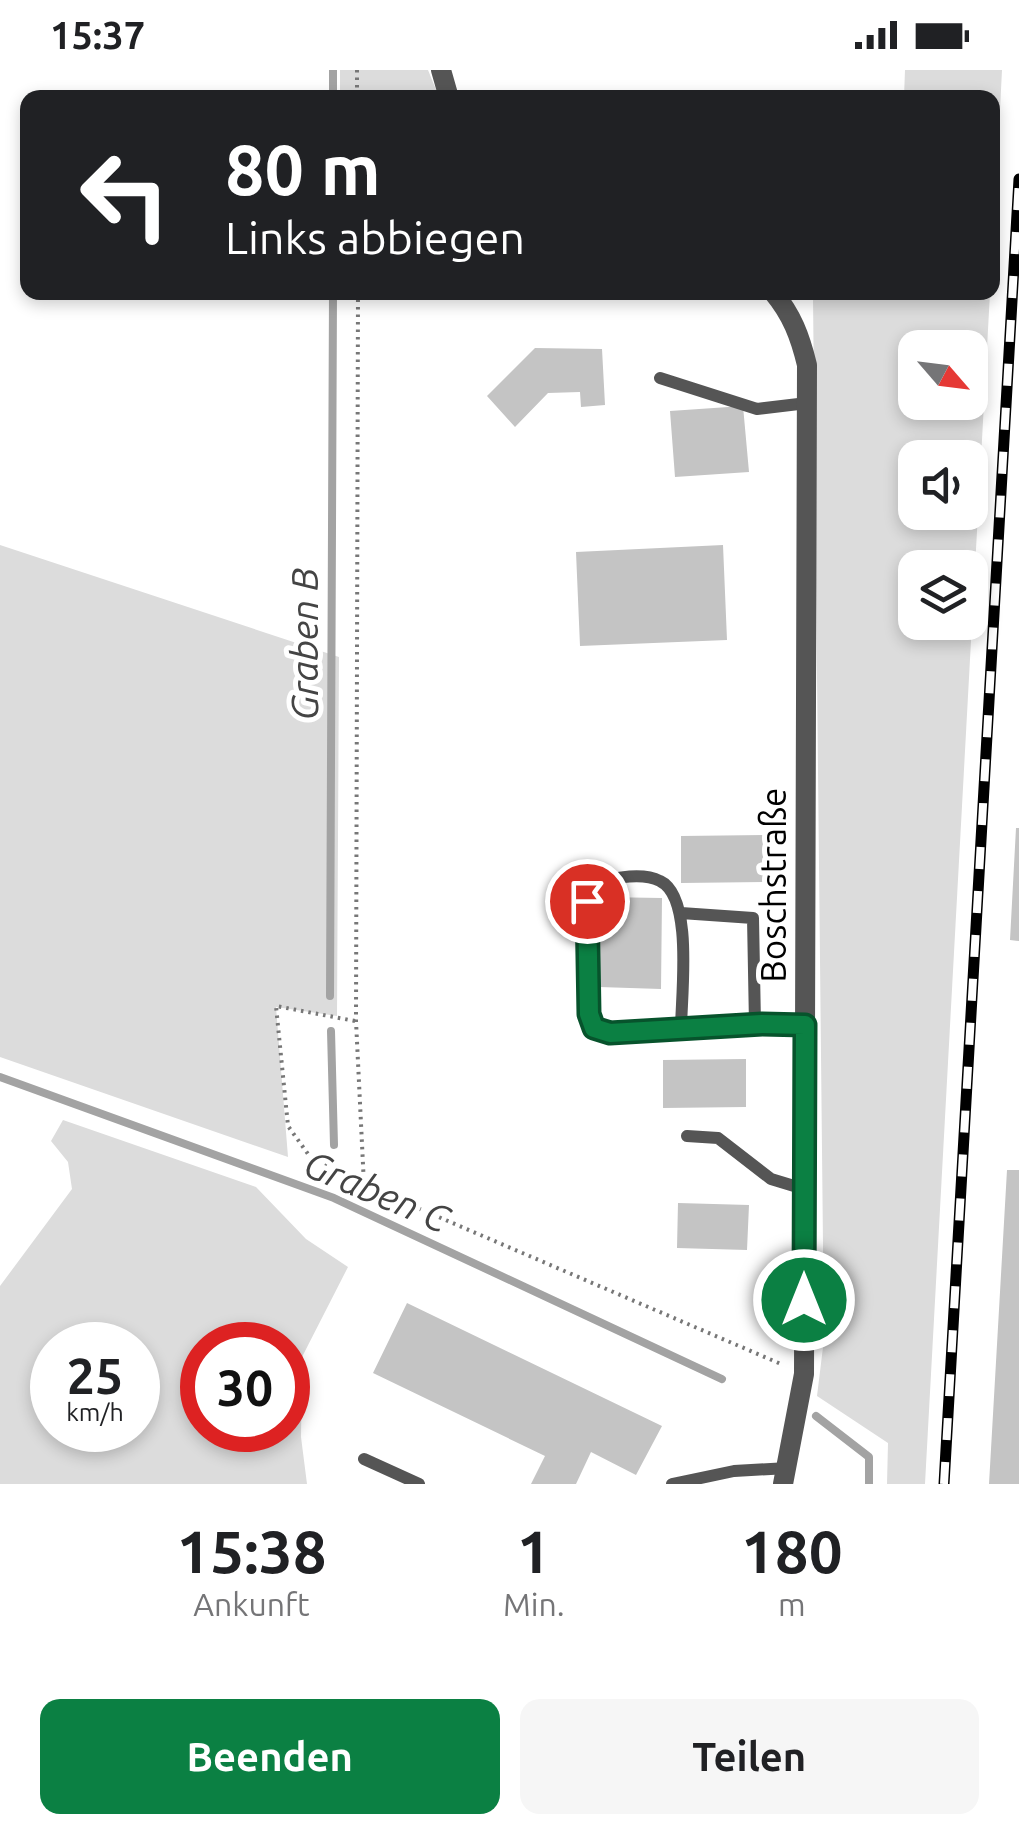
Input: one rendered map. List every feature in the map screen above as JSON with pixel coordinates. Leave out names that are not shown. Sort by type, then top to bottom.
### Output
[{"type":"street","name":"Boschstraße","points":[[779,300],[800,334],[807,365],[804,1374],[786,1476]]},
{"type":"lane","points":[[660,378],[757,409],[807,403]]},
{"type":"lane","points":[[681,1030],[681,913],[673,891],[658,880],[622,876],[598,882],[587,901],[589,1014],[594,1028],[610,1033],[681,1030],[755,1024],[805,1025]]},
{"type":"lane","points":[[681,913],[753,918],[755,1024]]},
{"type":"lane","points":[[688,1136],[718,1138],[771,1179],[804,1189]]},
{"type":"lane","points":[[364,1460],[419,1484]]},
{"type":"lane","points":[[672,1484],[734,1470],[786,1476]]},
{"type":"path","points":[[358,300],[356,1021],[364,1186]]},
{"type":"path","points":[[356,1021],[276,1006],[288,1126],[308,1154],[364,1186],[804,1374]]},
{"type":"shaded area","points":[[340,70],[428,70],[436,90],[340,90]]},
{"type":"shaded area","points":[[905,70],[1002,70],[1000,110],[1000,90],[904,90]]},
{"type":"shaded area","points":[[813,300],[990,300],[988,330],[898,330],[898,420],[983,420],[982,440],[898,440],[898,530],[977,530],[976,550],[898,550],[898,640],[971,640],[925,1484],[887,1484],[888,1443],[817,1396],[824,1339]]},
{"type":"shaded area","points":[[0,545],[339,657],[337,1016],[276,1007],[288,1157],[0,1057]]},
{"type":"shaded area","points":[[63,1120],[256,1187],[306,1239],[348,1267],[310,1341],[310,1322],[180,1322],[180,1452],[303,1452],[307,1484],[0,1484],[0,1286],[72,1189],[68,1162],[51,1141]]},
{"type":"building","points":[[535,348],[602,349],[605,405],[581,407],[580,392],[548,393],[515,427],[487,396]]},
{"type":"building","points":[[743,406],[749,472],[675,477],[670,411]]},
{"type":"building","points":[[723,545],[727,640],[580,646],[576,552]]},
{"type":"building","points":[[1019,828],[1019,941],[1010,940]]},
{"type":"building","points":[[768,835],[768,882],[681,883],[681,836]]},
{"type":"building","points":[[601,897],[662,898],[661,989],[599,987]]},
{"type":"building","points":[[746,1059],[746,1107],[663,1108],[663,1060]]},
{"type":"building","points":[[1007,1170],[1019,1170],[1019,1484],[989,1484]]},
{"type":"building","points":[[678,1203],[749,1205],[747,1250],[677,1248]]},
{"type":"building","points":[[407,1303],[662,1426],[636,1475],[591,1452],[576,1484],[531,1484],[545,1456],[373,1373]]},
{"type":"waterway","name":"Graben B","points":[[333,70],[333,90]]},
{"type":"waterway","name":"Graben B","points":[[330,996],[333,300]]},
{"type":"waterway","name":"Graben B","points":[[331,1031],[334,1145]]},
{"type":"waterway","name":"Graben C","points":[[0,1077],[334,1198],[722,1379]]},
{"type":"waterway","name":"Graben C","points":[[816,1416],[869,1457],[869,1484]]},
{"type":"railway","points":[[944,1484],[1019,179]]},
{"type":"route","points":[[587,901],[587,983],[594,1028],[610,1033],[805,1025],[804,1300]]}]
